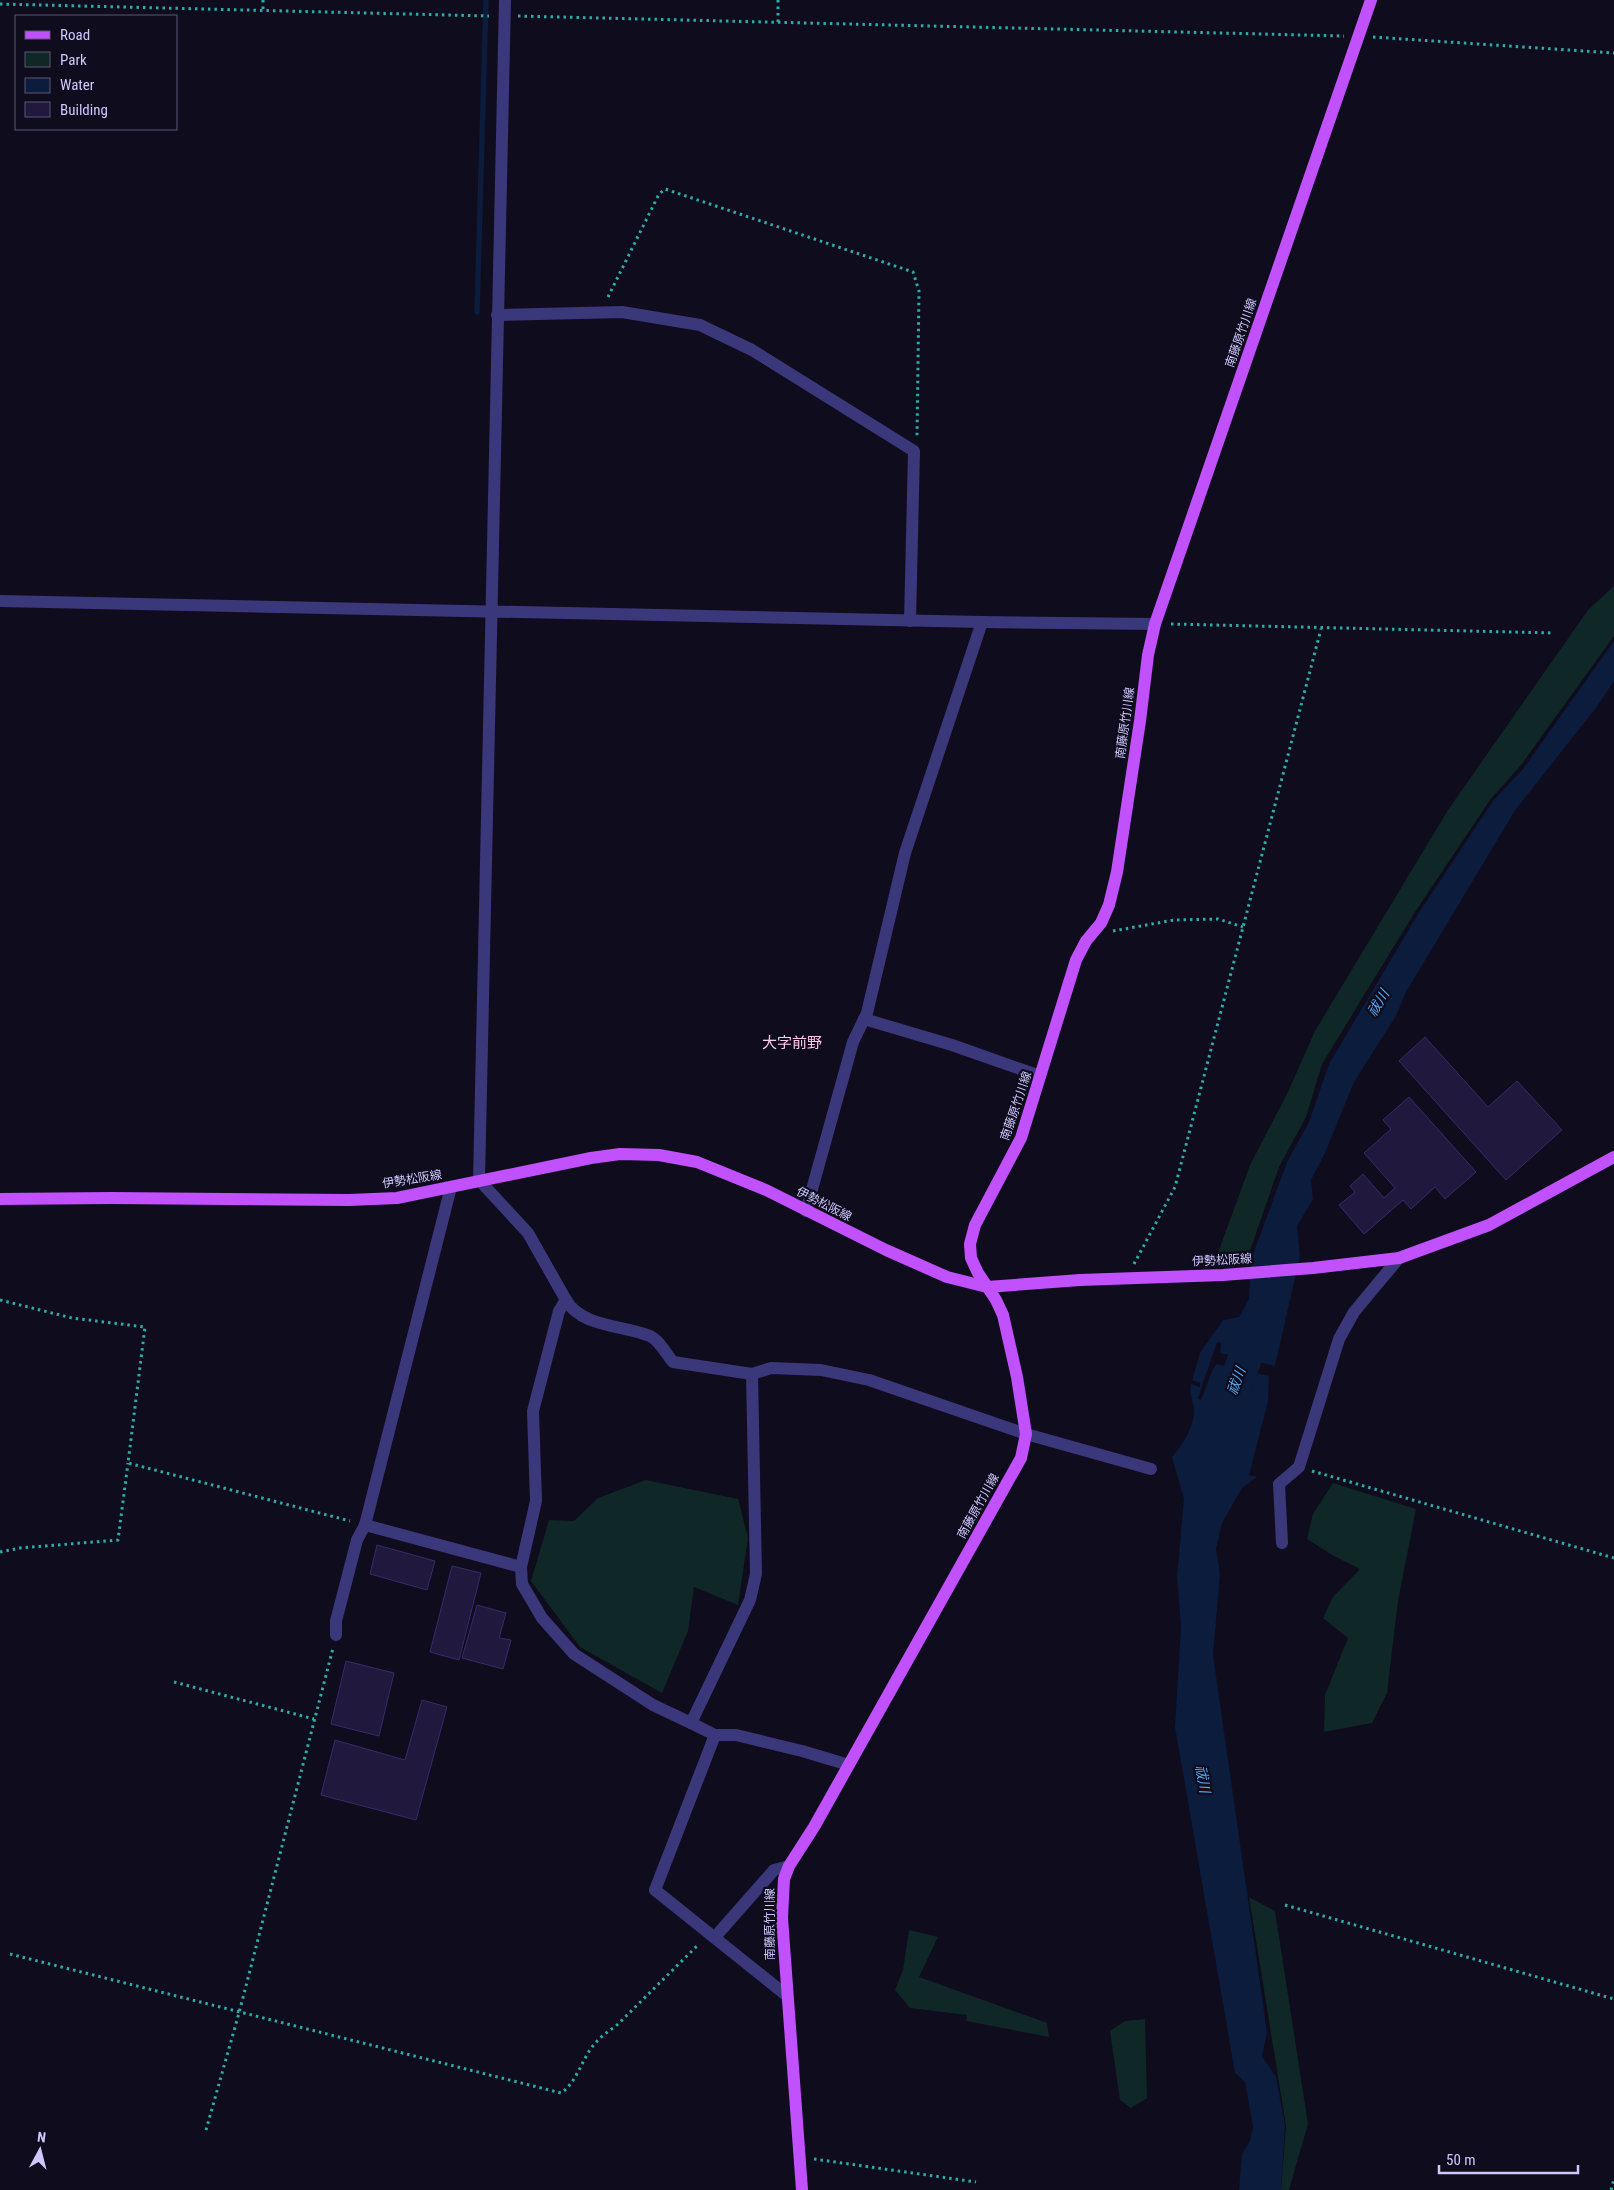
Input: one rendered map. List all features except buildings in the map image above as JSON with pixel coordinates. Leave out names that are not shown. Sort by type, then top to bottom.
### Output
[{"type":"main road","name":"南藤原竹川線","points":[[802,2190],[786,1995],[782,1918],[784,1879],[789,1866],[849,1765],[1021,1458],[1026,1434],[1017,1377],[1002,1315],[996,1300],[971,1258],[970,1244],[975,1225],[1021,1138],[1076,960],[1109,905],[1117,872],[1148,655],[1155,624],[1371,0]]},
{"type":"main road","name":"伊勢松阪線","points":[[0,1199],[349,1200],[397,1198],[590,1158],[620,1154],[659,1155],[678,1158],[716,1169],[766,1190],[806,1211],[947,1277],[987,1287],[1128,1278],[1223,1275],[1313,1268],[1400,1258],[1489,1225],[1614,1157]]},
{"type":"street","points":[[505,0],[500,16],[497,315],[479,1180],[528,1233],[571,1309],[583,1316],[652,1337],[673,1362],[752,1374],[771,1368],[821,1370],[869,1380],[1026,1434],[1151,1469]]},
{"type":"street","points":[[497,315],[622,312],[700,325],[752,350],[914,451],[910,621]]},
{"type":"street","points":[[0,601],[910,621],[1155,624]]},
{"type":"street","points":[[806,1211],[853,1042],[864,1019],[905,853],[982,622]]},
{"type":"street","points":[[864,1019],[952,1045],[1040,1076]]},
{"type":"street","points":[[336,1635],[336,1621],[357,1540],[365,1525],[451,1187]]},
{"type":"street","points":[[1282,1543],[1279,1484],[1300,1467],[1339,1339],[1354,1312],[1400,1258]]},
{"type":"street","points":[[566,1300],[559,1311],[533,1411],[536,1501],[521,1568],[522,1584],[542,1618],[574,1654],[653,1705],[691,1724],[715,1735],[736,1735],[849,1765]]},
{"type":"street","points":[[691,1724],[750,1600],[756,1574],[752,1374]]},
{"type":"street","points":[[365,1525],[521,1568]]},
{"type":"street","points":[[715,1735],[655,1890],[786,1995]]},
{"type":"street","points":[[716,1937],[774,1870],[789,1866]]},
{"type":"path","points":[[263,0],[263,10]]},
{"type":"path","points":[[778,0],[778,22]]},
{"type":"path","points":[[0,4],[1358,36],[1614,53]]},
{"type":"path","points":[[604,312],[607,299],[659,194],[665,189],[913,272],[919,290],[917,439],[914,451]]},
{"type":"path","points":[[1155,624],[1554,633]]},
{"type":"path","points":[[1128,1278],[1174,1187],[1321,629]]},
{"type":"path","points":[[1098,926],[1105,932],[1174,920],[1218,919],[1243,927]]},
{"type":"path","points":[[0,1300],[72,1318],[145,1327],[118,1540],[20,1548],[0,1552]]},
{"type":"path","points":[[128,1463],[365,1525]]},
{"type":"path","points":[[1300,1467],[1614,1558]]},
{"type":"path","points":[[206,2130],[336,1635]]},
{"type":"path","points":[[174,1682],[314,1719]]},
{"type":"path","points":[[1285,1904],[1614,1999]]},
{"type":"path","points":[[10,1954],[561,2093],[568,2088],[592,2048],[603,2035],[616,2026],[702,1942],[716,1937]]},
{"type":"path","points":[[799,2164],[817,2158],[976,2182]]},
{"type":"path","points":[[1611,2190],[1614,2179]]},
{"type":"green space","points":[[1614,586],[1614,636],[1521,765],[1490,800],[1415,912],[1322,1064],[1306,1117],[1279,1167],[1250,1251],[1218,1253],[1250,1165],[1287,1094],[1315,1031],[1448,810],[1588,610]]},
{"type":"green space","points":[[646,1480],[738,1499],[748,1538],[738,1605],[694,1587],[688,1631],[662,1693],[580,1647],[531,1581],[549,1520],[574,1521],[598,1498]]},
{"type":"green space","points":[[1333,1483],[1416,1509],[1398,1601],[1387,1693],[1372,1723],[1324,1732],[1325,1695],[1348,1638],[1323,1618],[1333,1597],[1360,1569],[1307,1539],[1313,1514]]},
{"type":"green space","points":[[1249,1897],[1275,1911],[1308,2124],[1289,2190],[1281,2190],[1286,2126]]},
{"type":"green space","points":[[909,1930],[938,1937],[919,1977],[1047,2023],[1049,2037],[966,2021],[967,2015],[910,2008],[895,1990],[903,1970]]},
{"type":"green space","points":[[1145,2019],[1147,2098],[1131,2108],[1120,2100],[1110,2031],[1125,2021]]},
{"type":"water","points":[[1614,641],[1614,681],[1596,708],[1516,809],[1406,992],[1396,1016],[1354,1082],[1325,1153],[1311,1180],[1313,1199],[1297,1226],[1300,1256],[1275,1366],[1220,1353],[1221,1343],[1217,1342],[1198,1398],[1201,1400],[1216,1364],[1269,1376],[1268,1401],[1249,1475],[1257,1477],[1242,1488],[1222,1523],[1216,1549],[1220,1574],[1213,1655],[1267,2032],[1262,2056],[1276,2077],[1285,2125],[1281,2190],[1239,2190],[1242,2154],[1250,2141],[1253,2127],[1245,2082],[1235,2073],[1175,1727],[1181,1628],[1177,1577],[1184,1499],[1172,1457],[1184,1441],[1192,1424],[1194,1411],[1191,1384],[1200,1387],[1200,1383],[1192,1380],[1200,1353],[1223,1320],[1239,1317],[1249,1299],[1251,1260],[1287,1162],[1309,1122],[1329,1064],[1418,914],[1493,801],[1523,769]]},
{"type":"waterway","points":[[477,312],[486,0]]},
{"type":"waterway","name":"祓川","points":[[1225,1413],[1260,1317]]},
{"type":"district","name":"大字前野","points":[[792,1043]]}]
